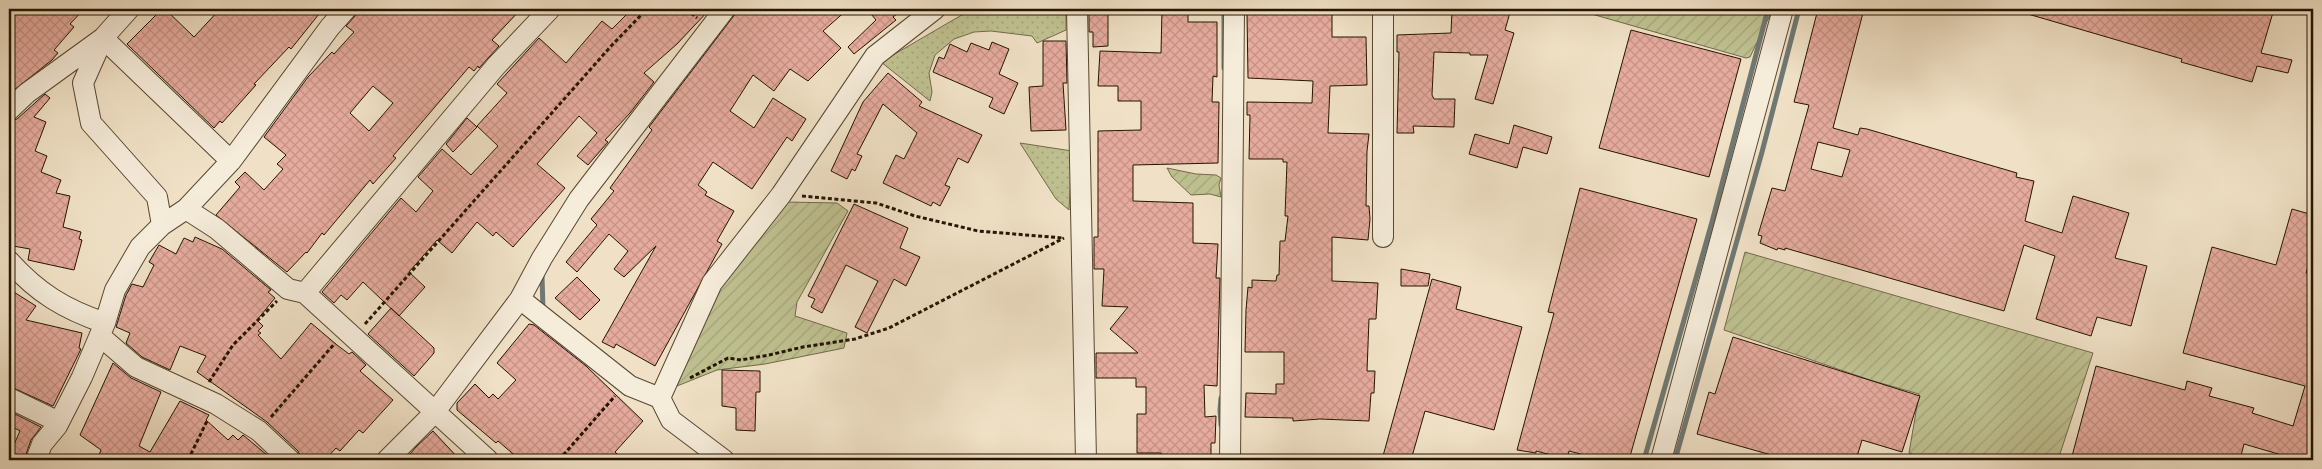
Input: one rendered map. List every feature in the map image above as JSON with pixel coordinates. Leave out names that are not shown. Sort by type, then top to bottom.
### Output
[{"type":"street","points":[[9,110],[27,93],[103,38],[129,9]]},
{"type":"street","points":[[36,460],[42,444],[58,422],[82,377],[102,330],[115,290],[140,247],[162,225],[186,209],[231,161],[324,34],[346,9]]},
{"type":"street","points":[[296,291],[496,66],[550,9]]},
{"type":"street","points":[[387,460],[434,413],[520,299],[579,199],[724,9]]},
{"type":"street","points":[[724,460],[671,420],[662,393],[712,283],[781,195],[875,56],[935,9]]},
{"type":"street","points":[[1077,9],[1073,235],[1086,460]]},
{"type":"street","points":[[1230,460],[1234,9]]},
{"type":"street","points":[[1383,9],[1383,238]]},
{"type":"street","points":[[1661,460],[1783,9]]},
{"type":"street","points":[[103,38],[231,161]]},
{"type":"street","points":[[103,38],[83,83],[91,124],[157,198],[162,225]]},
{"type":"street","points":[[186,209],[217,229],[350,334],[434,413],[488,460]]},
{"type":"street","points":[[9,261],[54,302],[79,314],[102,330],[136,367],[208,399],[259,431],[290,460]]},
{"type":"street","points":[[520,299],[630,386],[662,393]]},
{"type":"street","points":[[9,398],[58,422]]},
{"type":"path","points":[[259,431],[647,9]]},
{"type":"path","points":[[781,195],[825,197],[876,203],[915,216],[978,232],[1073,235]]},
{"type":"path","points":[[662,393],[728,358],[741,360],[803,347],[855,339],[889,328],[1073,235]]},
{"type":"path","points":[[188,460],[200,433],[208,399],[233,345],[296,291]]},
{"type":"path","points":[[558,460],[615,396],[630,386]]},
{"type":"green space","points":[[972,9],[1066,9],[1066,30],[1037,43],[1032,36],[991,31],[974,32],[954,39],[935,55],[929,73],[932,92],[930,101],[881,62]]},
{"type":"green space","points":[[1574,9],[1773,9],[1750,57],[1746,58]]},
{"type":"green space","points":[[1020,143],[1072,151],[1069,210],[1056,199]]},
{"type":"green space","points":[[1167,168],[1196,174],[1216,175],[1221,178],[1219,185],[1221,197],[1210,194],[1191,195],[1172,177]]},
{"type":"green space","points":[[786,202],[837,203],[848,211],[797,302],[795,316],[847,333],[844,348],[765,364],[717,370],[672,388],[707,304]]},
{"type":"green space","points":[[1745,252],[2093,353],[2058,460],[1930,460],[1909,453],[1919,394],[1870,380],[1724,330]]},
{"type":"building","points":[[9,9],[84,9],[70,24],[74,27],[54,50],[58,53],[52,60],[9,94]]},
{"type":"building","points":[[162,9],[165,9],[194,37],[220,9],[323,9],[291,49],[289,47],[254,84],[256,85],[222,123],[220,121],[214,128],[127,44]]},
{"type":"building","points":[[358,9],[367,15],[373,9],[521,9],[492,40],[499,46],[479,68],[478,66],[474,71],[469,67],[393,156],[396,158],[373,184],[370,180],[324,235],[322,233],[307,253],[287,272],[216,215],[240,187],[235,182],[245,172],[264,190],[283,169],[277,164],[286,155],[264,137],[308,77],[332,52],[334,54],[354,32],[346,26],[355,16]],"holes":[[[373,86],[393,103],[369,131],[350,113]]]},
{"type":"building","points":[[632,9],[710,9],[677,44],[644,73],[654,82],[630,113],[605,140],[608,142],[588,165],[577,156],[597,133],[579,116],[537,164],[565,188],[513,247],[496,232],[493,236],[477,222],[452,253],[437,240],[409,272],[425,287],[399,316],[363,282],[347,300],[341,295],[334,303],[322,292],[401,198],[416,212],[433,191],[418,177],[442,149],[471,175],[498,146],[477,126],[507,93],[497,84],[539,38],[566,63],[602,21],[612,29]]},
{"type":"building","points":[[739,9],[848,9],[823,31],[841,48],[808,81],[790,69],[774,91],[753,75],[730,111],[754,128],[773,98],[806,119],[792,141],[787,137],[752,189],[713,162],[698,185],[707,192],[705,195],[734,211],[717,241],[722,244],[655,366],[616,344],[614,348],[602,342],[656,246],[624,277],[614,269],[628,251],[609,234],[577,272],[566,262],[597,225],[591,219],[614,191],[610,188],[652,130],[649,127]]},
{"type":"building","points":[[867,9],[903,9],[893,17],[896,20],[854,54],[848,47],[876,20]]},
{"type":"building","points":[[1089,9],[1108,9],[1108,46],[1093,47],[1093,32],[1089,32]]},
{"type":"building","points":[[1162,9],[1188,9],[1188,22],[1217,22],[1217,77],[1213,76],[1212,102],[1219,102],[1218,163],[1133,165],[1133,201],[1193,203],[1193,243],[1218,244],[1216,278],[1220,278],[1217,386],[1204,385],[1205,417],[1216,416],[1215,443],[1211,443],[1211,458],[1161,460],[1161,453],[1137,453],[1137,414],[1146,414],[1146,387],[1136,387],[1136,378],[1096,378],[1096,353],[1138,353],[1110,329],[1128,307],[1102,306],[1104,269],[1094,269],[1094,237],[1098,237],[1098,131],[1141,130],[1141,101],[1118,101],[1118,86],[1098,86],[1100,51],[1161,53]]},
{"type":"building","points":[[1280,9],[1305,9],[1305,12],[1332,12],[1332,37],[1366,37],[1367,85],[1330,86],[1328,133],[1369,134],[1366,206],[1369,206],[1370,219],[1368,240],[1332,237],[1332,281],[1378,283],[1376,319],[1369,319],[1367,371],[1375,371],[1374,393],[1371,393],[1369,421],[1320,419],[1293,421],[1293,418],[1245,417],[1246,393],[1276,394],[1276,384],[1284,384],[1284,352],[1245,352],[1246,310],[1248,287],[1252,288],[1252,280],[1276,281],[1277,275],[1279,275],[1280,241],[1285,241],[1288,216],[1285,216],[1287,162],[1283,162],[1283,159],[1249,159],[1250,115],[1247,115],[1247,102],[1312,103],[1313,81],[1248,78],[1247,13],[1280,12]]},
{"type":"building","points":[[1452,9],[1511,9],[1505,30],[1514,33],[1493,104],[1475,99],[1488,55],[1434,52],[1432,95],[1434,99],[1455,99],[1454,127],[1413,126],[1414,133],[1397,133],[1399,52],[1397,52],[1397,35],[1451,33]]},
{"type":"building","points":[[1818,9],[1864,9],[1833,128],[1858,135],[1860,128],[1867,129],[2017,173],[2016,177],[2034,181],[2025,221],[2062,233],[2073,196],[2129,213],[2115,258],[2147,266],[2131,326],[2097,317],[2091,336],[2036,319],[2055,256],[2024,245],[2004,311],[1785,248],[1785,250],[1778,248],[1777,250],[1760,243],[1762,236],[1758,235],[1772,188],[1785,191],[1809,105],[1794,102]],"holes":[[[1818,142],[1850,150],[1842,177],[1811,169]]]},
{"type":"building","points":[[2022,9],[2274,9],[2261,53],[2292,60],[2288,73],[2257,66],[2252,82],[2181,62],[2182,59],[2021,12]]},
{"type":"building","points":[[1631,30],[1741,59],[1709,177],[1599,148]]},
{"type":"building","points":[[1043,41],[1066,41],[1067,83],[1063,83],[1066,130],[1031,131],[1029,87],[1043,86]]},
{"type":"building","points":[[992,42],[1009,49],[999,74],[1018,83],[1004,114],[989,107],[993,98],[933,72],[939,57],[944,59],[950,44],[967,52],[971,43],[989,50]]},
{"type":"building","points":[[888,73],[922,102],[919,106],[982,135],[968,163],[958,158],[945,185],[950,187],[940,206],[933,202],[931,206],[883,183],[896,155],[904,159],[917,133],[883,104],[857,154],[862,156],[855,171],[852,169],[847,179],[831,171],[863,102]]},
{"type":"building","points":[[45,94],[50,98],[34,117],[46,122],[35,151],[47,156],[41,172],[61,180],[56,193],[70,196],[63,227],[81,232],[79,239],[82,240],[74,270],[28,260],[30,249],[13,246],[15,234],[9,233],[9,122],[17,119]]},
{"type":"building","points":[[467,118],[477,127],[453,152],[446,144]]},
{"type":"building","points":[[1514,125],[1552,137],[1547,154],[1523,147],[1517,168],[1469,154],[1475,134],[1509,144]]},
{"type":"building","points":[[1580,188],[1697,219],[1629,460],[1603,460],[1569,451],[1567,459],[1536,451],[1536,453],[1517,450],[1554,313],[1548,312]]},
{"type":"building","points":[[854,204],[908,228],[900,248],[920,257],[906,286],[894,279],[867,333],[855,327],[878,281],[846,265],[822,313],[811,307],[815,299],[808,296]]},
{"type":"building","points":[[2292,209],[2313,215],[2313,250],[2306,273],[2313,275],[2313,460],[2284,460],[2285,456],[2244,444],[2240,460],[2071,460],[2096,366],[2185,390],[2187,381],[2212,388],[2209,396],[2254,408],[2252,413],[2293,426],[2305,386],[2183,353],[2212,247],[2276,265]]},
{"type":"building","points":[[195,237],[222,249],[271,290],[268,292],[275,298],[257,320],[263,326],[258,331],[261,333],[258,335],[281,359],[311,323],[349,354],[352,352],[366,365],[360,371],[393,400],[363,433],[359,430],[340,451],[336,448],[325,460],[302,460],[298,451],[267,422],[197,372],[206,356],[180,346],[170,370],[142,357],[126,343],[130,333],[116,327],[126,295],[132,284],[143,287],[154,265],[149,262],[159,245],[176,254],[184,238],[193,242]]},
{"type":"building","points":[[1401,269],[1430,274],[1428,286],[1401,286]]},
{"type":"building","points":[[577,277],[600,300],[580,320],[555,298]]},
{"type":"building","points":[[1432,279],[1461,287],[1456,309],[1522,327],[1494,430],[1425,411],[1411,460],[1384,460],[1385,457],[1383,456]]},
{"type":"building","points":[[9,289],[36,306],[26,320],[82,333],[79,348],[81,349],[53,406],[9,386]]},
{"type":"building","points":[[391,308],[434,348],[434,353],[414,376],[368,334]]},
{"type":"building","points":[[529,324],[534,325],[586,366],[643,421],[615,452],[624,460],[520,460],[498,441],[496,443],[457,410],[457,403],[475,384],[489,398],[493,394],[498,399],[516,380],[497,363]]},
{"type":"building","points":[[1733,337],[1920,396],[1902,452],[1862,440],[1856,460],[1789,460],[1697,434],[1709,392],[1715,394]]},
{"type":"building","points":[[113,363],[131,378],[161,392],[139,446],[150,452],[180,401],[209,415],[206,420],[228,440],[233,435],[238,440],[243,435],[273,460],[97,460],[101,450],[80,435]]},
{"type":"building","points":[[722,370],[760,371],[760,392],[756,392],[755,431],[736,430],[736,408],[722,406]]},
{"type":"building","points":[[9,411],[41,427],[31,440],[24,460],[9,460],[20,431],[9,425]]},
{"type":"building","points":[[433,431],[460,460],[405,460],[416,447]]},
{"type":"waterway","points":[[1224,9],[1224,68]]},
{"type":"waterway","points":[[1644,460],[1712,222],[1768,9]]},
{"type":"waterway","points":[[1675,460],[1762,152],[1799,9]]},
{"type":"waterway","points":[[542,276],[543,309]]},
{"type":"waterway","points":[[1221,398],[1221,425]]}]
